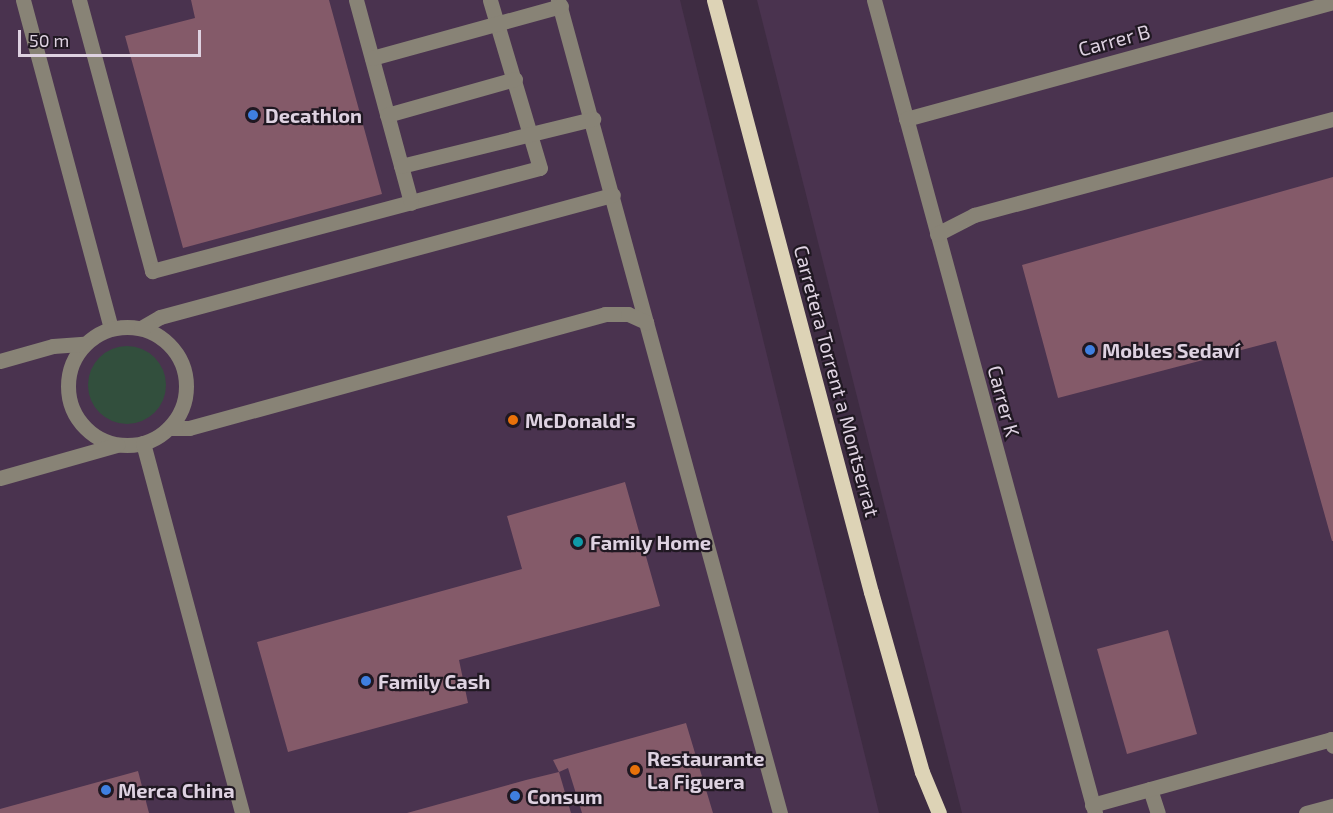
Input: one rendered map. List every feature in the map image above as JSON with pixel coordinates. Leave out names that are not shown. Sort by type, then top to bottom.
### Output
[{"type":"main road","name":"Carretera Torrent a Montserrat","points":[[714,0],[922,772]]},
{"type":"main road","points":[[922,772],[927,813]]},
{"type":"main road","points":[[922,772],[939,813]]},
{"type":"street","points":[[22,0],[111,328]]},
{"type":"street","points":[[79,0],[152,271],[540,168],[490,0]]},
{"type":"street","name":"Carrer K","points":[[874,0],[1093,809]]},
{"type":"street","points":[[360,1],[372,58],[411,203]]},
{"type":"street","name":"Carrer B","points":[[906,119],[1333,2]]},
{"type":"street","points":[[372,58],[498,24],[560,3],[780,813]]},
{"type":"street","points":[[387,115],[515,79]]},
{"type":"street","points":[[401,166],[593,118]]},
{"type":"street","points":[[937,234],[974,215],[1333,119]]},
{"type":"street","points":[[0,361],[53,346],[84,344],[111,328],[141,328],[160,317],[613,195]]},
{"type":"street","points":[[169,428],[189,428],[605,314],[628,314],[646,321]]},
{"type":"street","points":[[0,478],[117,445],[143,443],[169,428],[180,414],[186,378],[172,346],[141,328]]},
{"type":"street","points":[[84,344],[68,377],[68,396],[84,428],[99,439],[117,445]]},
{"type":"street","points":[[143,443],[243,813]]},
{"type":"street","points":[[1093,809],[1150,789],[1331,739],[1333,746]]},
{"type":"street","points":[[1150,789],[1158,813]]},
{"type":"street","points":[[1306,813],[1333,806]]},
{"type":"shaded area","points":[[0,0],[680,0],[879,813],[0,813]]},
{"type":"shaded area","points":[[757,0],[1333,0],[1333,813],[962,813]]},
{"type":"green space","points":[[127,346],[142,349],[155,357],[163,370],[166,385],[163,400],[155,413],[142,421],[127,424],[112,421],[99,413],[91,400],[88,385],[91,370],[99,357],[112,349]]},
{"type":"building","name":"Decathlon","points":[[191,0],[329,0],[382,194],[183,248],[125,36],[195,18]]},
{"type":"building","points":[[1333,177],[1332,541],[1276,341],[1058,398],[1022,265]]},
{"type":"building","name":"Family Cash","points":[[625,482],[660,606],[459,660],[468,703],[288,752],[257,642],[522,569],[507,516]]},
{"type":"building","points":[[1168,630],[1197,734],[1127,754],[1097,649]]},
{"type":"building","name":"Restaurante La Figuera","points":[[686,723],[713,813],[582,813],[568,768],[559,772],[553,760]]},
{"type":"building","name":"Merca China","points":[[138,771],[149,813],[0,813],[0,809]]},
{"type":"building","name":"Consum","points":[[559,772],[571,813],[407,813],[526,780]]},
{"type":"place","name":"Decathlon","points":[[253,115]]},
{"type":"place","name":"Mobles Sedaví","points":[[1090,350]]},
{"type":"place","name":"McDonald's","points":[[513,420]]},
{"type":"place","name":"Family Home","points":[[578,542]]},
{"type":"place","name":"Family Cash","points":[[366,681]]},
{"type":"place","name":"Restaurante La Figuera","points":[[635,770]]},
{"type":"place","name":"Merca China","points":[[106,790]]},
{"type":"place","name":"Consum","points":[[515,796]]}]
